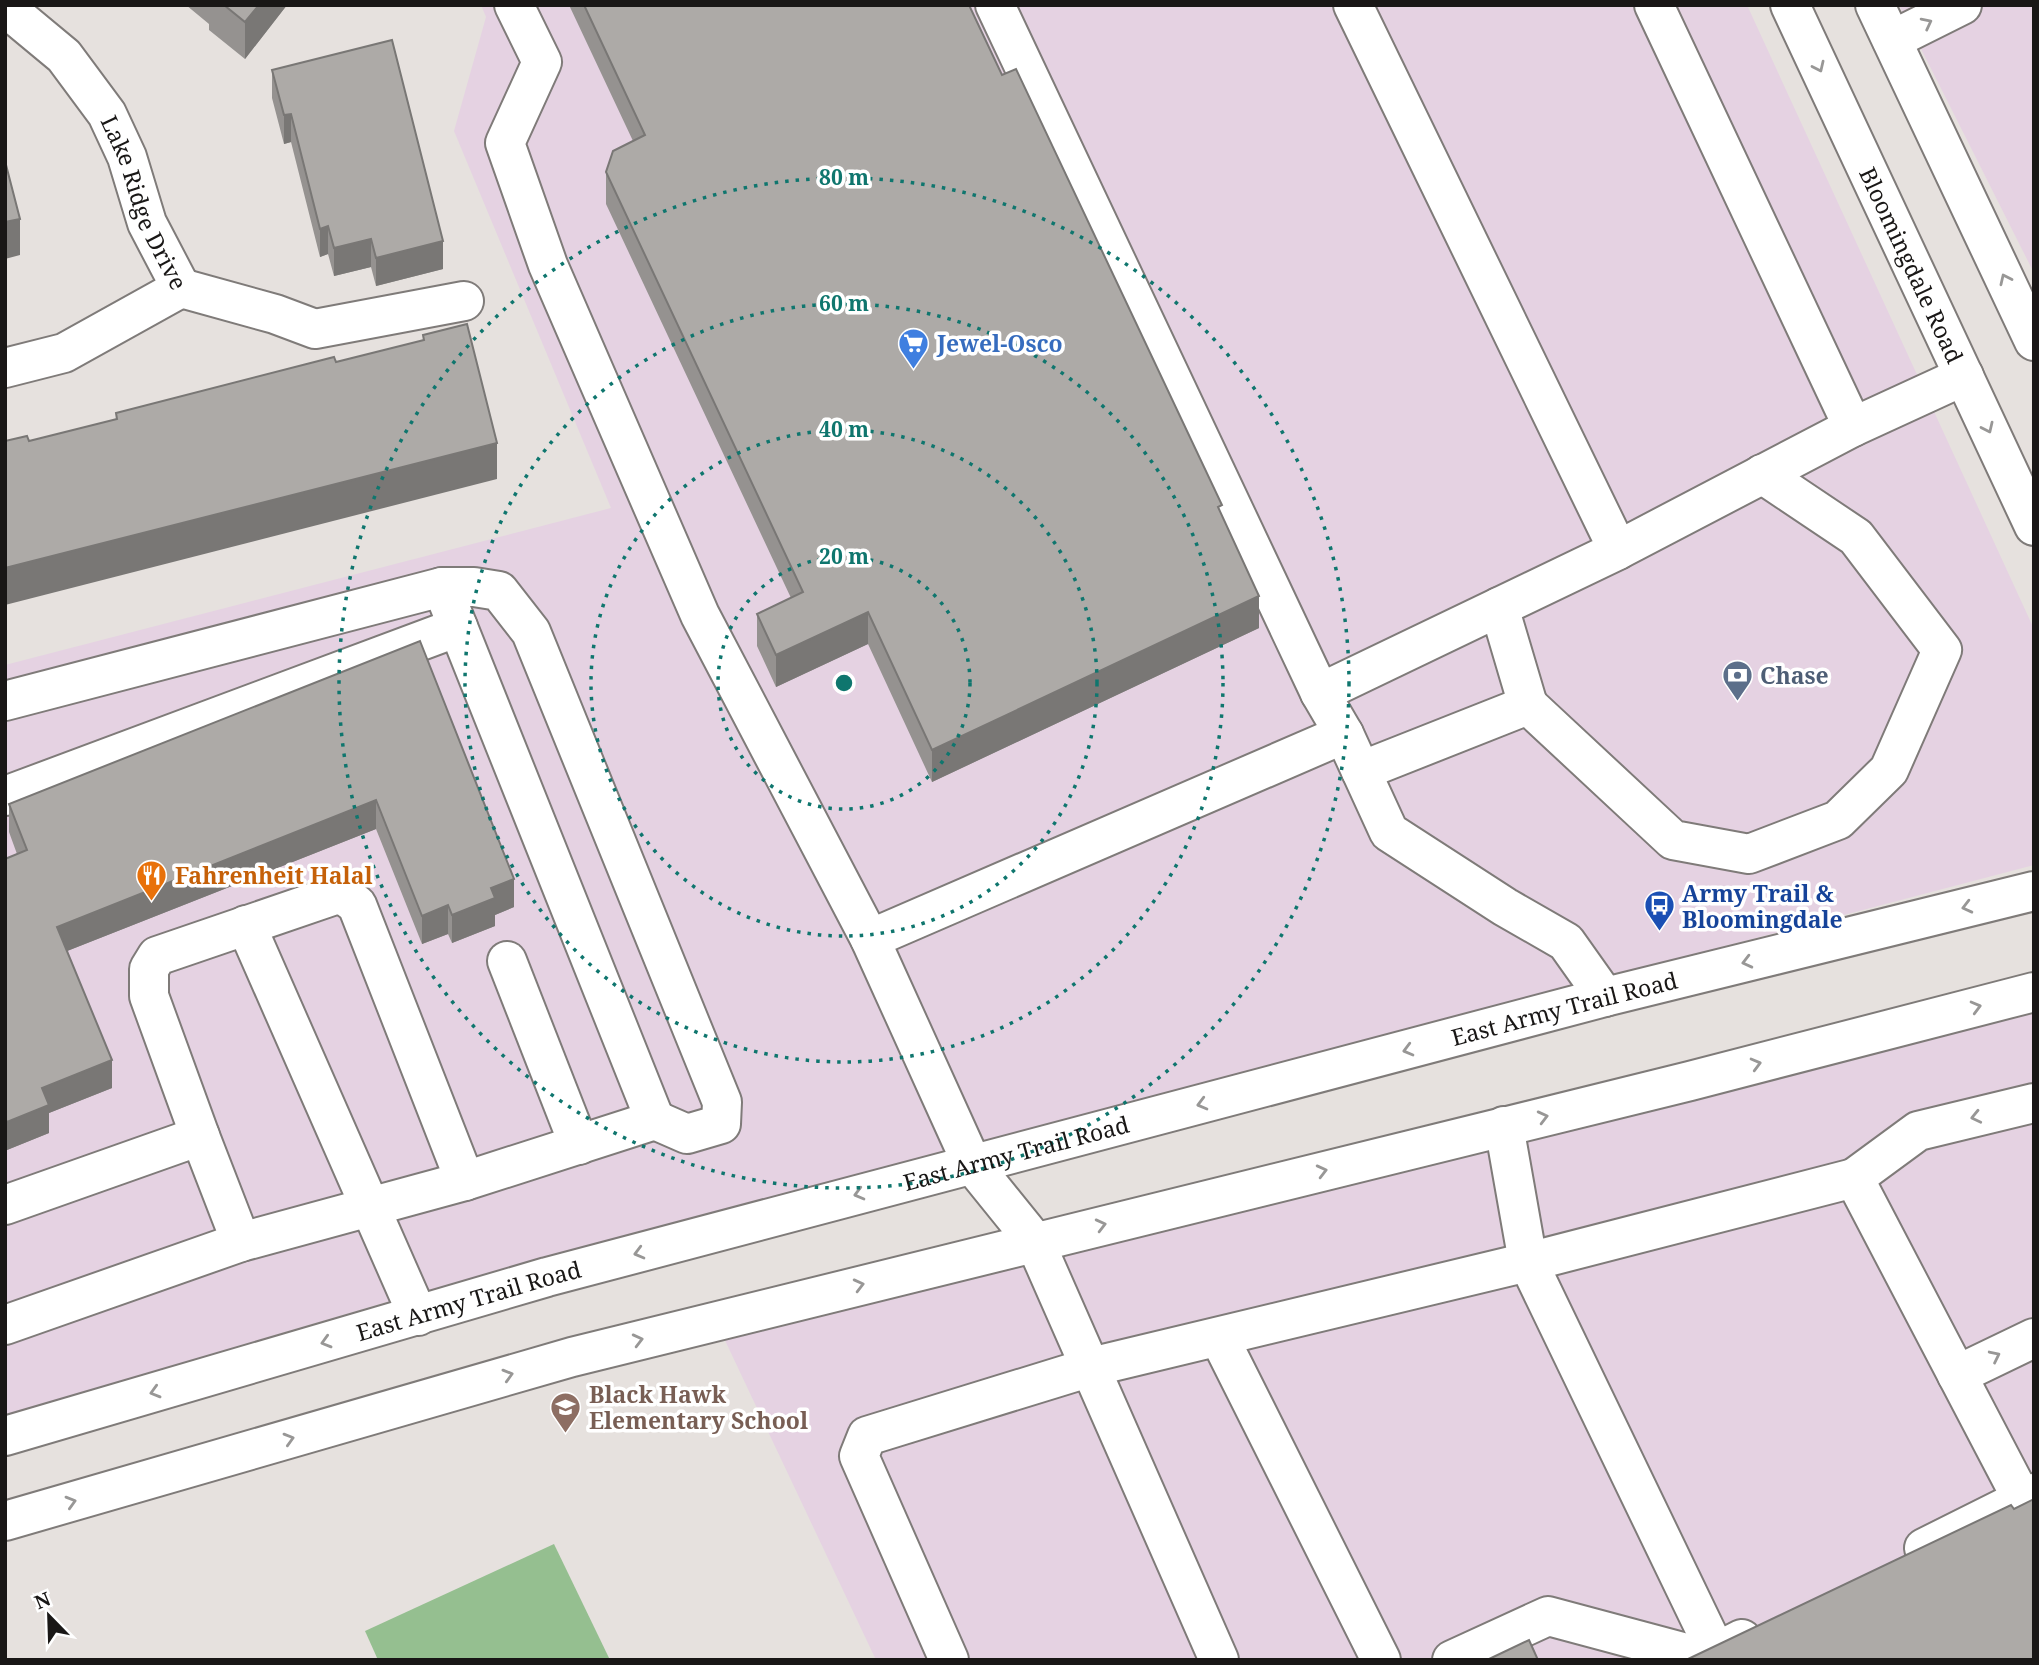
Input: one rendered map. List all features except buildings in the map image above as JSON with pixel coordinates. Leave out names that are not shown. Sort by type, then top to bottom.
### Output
[{"type":"main road","points":[[514,5],[542,62],[505,143],[548,265],[700,615],[870,939],[972,1164],[1035,1242],[1220,1660]]},
{"type":"main road","points":[[995,5],[1320,693],[1344,734],[1389,832],[1504,907],[1566,942],[1605,998]]},
{"type":"main road","points":[[1353,5],[1618,550]]},
{"type":"main road","points":[[1654,5],[1853,428]]},
{"type":"main road","name":"Bloomingdale Road","points":[[1790,5],[2034,526]]},
{"type":"main road","points":[[1875,5],[2034,341]]},
{"type":"main road","points":[[1892,40],[1962,5]]},
{"type":"main road","name":"Lake Ridge Drive","points":[[5,8],[64,56],[107,114],[127,158],[147,223],[181,288],[64,353],[5,368]]},
{"type":"main road","points":[[181,288],[275,314],[315,329],[464,301]]},
{"type":"main road","points":[[1320,693],[1618,550],[1853,428],[1964,376]]},
{"type":"main road","points":[[1499,607],[1528,705],[1673,840],[1749,854],[1838,820],[1889,770],[1942,650],[1856,537],[1762,474]]},
{"type":"main road","points":[[442,587],[654,1120]]},
{"type":"main road","points":[[5,701],[442,587],[474,587],[499,591],[531,632],[722,1102],[721,1124],[687,1134],[654,1120],[465,1181],[241,1242],[5,1325]]},
{"type":"main road","points":[[5,796],[458,628]]},
{"type":"main road","points":[[1361,771],[1528,705]]},
{"type":"main road","points":[[870,939],[1344,734]]},
{"type":"main road","name":"East Army Trail Road","points":[[5,1436],[547,1277],[1605,998],[2034,891]]},
{"type":"main road","points":[[241,1242],[149,996],[149,969],[157,956],[341,893],[357,905],[465,1181]]},
{"type":"main road","points":[[246,925],[418,1315]]},
{"type":"main road","points":[[507,961],[579,1145]]},
{"type":"main road","points":[[5,1521],[572,1357],[2034,992]]},
{"type":"main road","points":[[949,1660],[859,1456],[867,1436],[1091,1367],[1528,1262],[1854,1178],[1918,1130],[2034,1103]]},
{"type":"main road","points":[[1504,1126],[1528,1262],[1716,1652]]},
{"type":"main road","points":[[5,1205],[200,1136]]},
{"type":"main road","points":[[1854,1178],[1957,1375],[2028,1496],[1897,1561]]},
{"type":"main road","points":[[1219,1337],[1381,1660]]},
{"type":"main road","points":[[1957,1375],[2034,1338]]},
{"type":"main road","points":[[1452,1660],[1548,1616],[1705,1658],[1774,1623]]},
{"type":"shaded area","points":[[481,5],[1747,5],[2034,629],[2034,865],[944,1151],[387,1302],[5,1415],[5,665],[611,508],[454,131],[486,17]]},
{"type":"shaded area","points":[[1899,5],[2034,5],[2034,273]]},
{"type":"shaded area","points":[[2034,1009],[2034,1660],[876,1660],[722,1334]]},
{"type":"green space","points":[[554,1544],[610,1660],[378,1660],[365,1631]]},
{"type":"place","name":"Jewel-Osco","points":[[914,370]]},
{"type":"place","name":"Chase","points":[[1737,702]]},
{"type":"place","name":"Fahrenheit Halal","points":[[152,902]]},
{"type":"place","name":"Army Trail & Bloomingdale","points":[[1659,933]]},
{"type":"place","name":"Black Hawk Elementary School","points":[[566,1434]]}]
